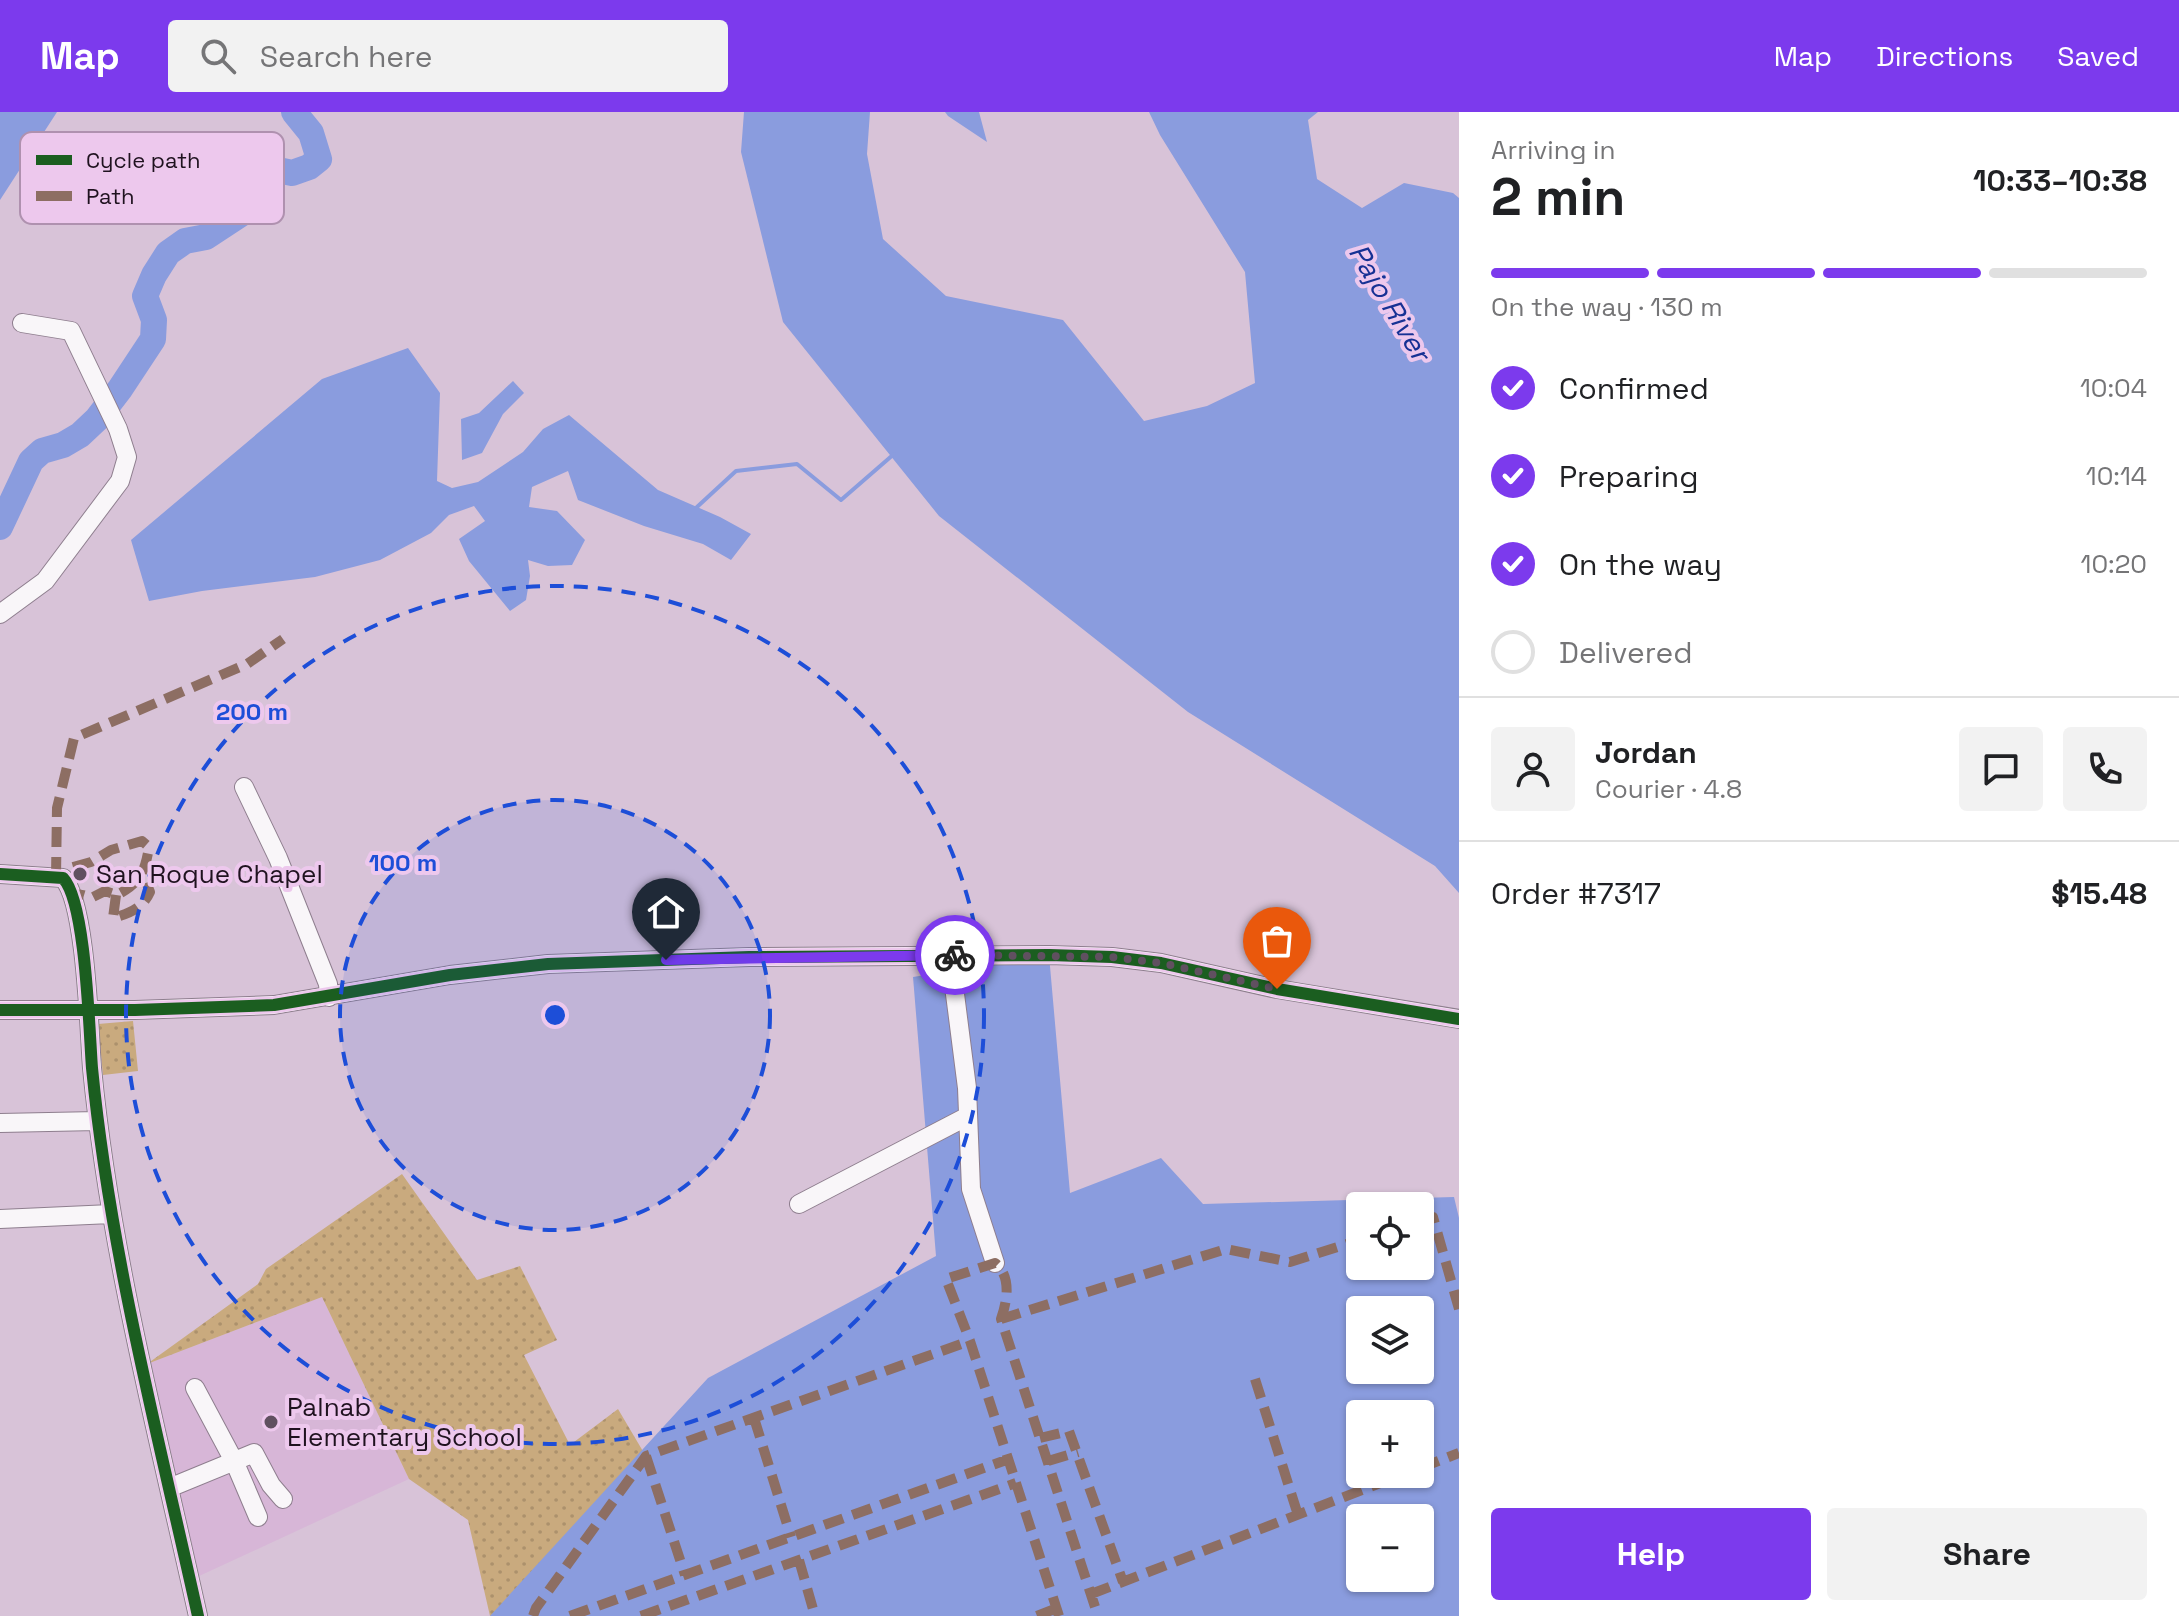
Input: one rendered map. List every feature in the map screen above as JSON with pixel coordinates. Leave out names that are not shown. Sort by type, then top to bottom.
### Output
[{"type":"street","points":[[0,614],[45,581],[120,481],[127,457],[118,429],[71,331],[22,323]]},
{"type":"street","points":[[244,787],[278,858],[328,984],[329,997]]},
{"type":"street","points":[[0,874],[63,878],[70,885],[81,944],[97,1121],[111,1214],[198,1616]]},
{"type":"street","points":[[950,955],[967,1088],[971,1189],[995,1263]]},
{"type":"street","points":[[0,1010],[228,1008],[329,997],[450,975],[548,964],[749,957],[1049,955],[1112,957],[1161,963],[1277,989],[1459,1019]]},
{"type":"street","points":[[799,1204],[968,1116]]},
{"type":"street","points":[[0,1123],[97,1121]]},
{"type":"street","points":[[0,1219],[111,1214]]},
{"type":"street","points":[[195,1388],[235,1463],[258,1517]]},
{"type":"street","points":[[169,1488],[254,1453],[277,1492],[249,1496]]},
{"type":"shaded area","points":[[133,1021],[138,1071],[103,1075],[98,1024]]},
{"type":"shaded area","points":[[402,1174],[477,1280],[520,1266],[557,1340],[524,1355],[570,1445],[618,1409],[644,1453],[549,1616],[490,1616],[468,1520],[409,1479],[322,1297],[147,1364],[258,1284],[266,1269]]},
{"type":"shaded area","name":"Palnab Elementary School","points":[[322,1297],[409,1479],[197,1577],[147,1364]]},
{"type":"water","points":[[0,112],[57,112],[44,132],[20,132],[20,169],[0,200]]},
{"type":"water","name":"Pajo River","points":[[744,112],[870,112],[867,154],[883,239],[946,296],[1063,320],[1144,421],[1207,406],[1255,383],[1245,272],[1160,135],[1149,112],[1318,112],[1308,120],[1317,179],[1362,208],[1404,183],[1453,193],[1459,198],[1459,893],[1435,866],[1188,712],[939,516],[783,322],[741,152]]},
{"type":"water","points":[[945,112],[979,112],[987,142],[948,116]]},
{"type":"water","points":[[408,348],[440,393],[437,481],[452,488],[478,482],[523,452],[543,429],[569,415],[658,490],[751,534],[731,560],[703,544],[644,526],[578,500],[568,471],[532,487],[529,507],[557,511],[585,540],[572,565],[548,566],[528,560],[530,576],[526,600],[510,611],[469,561],[459,539],[485,521],[474,506],[449,515],[431,533],[380,560],[315,577],[149,601],[131,540],[322,379]]},
{"type":"water","points":[[513,381],[524,393],[503,414],[482,453],[462,460],[461,419],[479,413]]},
{"type":"water","points":[[1049,955],[1070,1193],[1161,1158],[1203,1204],[1346,1200],[1346,1280],[1434,1280],[1434,1198],[1454,1197],[1459,1218],[1459,1616],[490,1616],[708,1378],[936,1256],[913,977]]},
{"type":"waterway","points":[[284,171],[292,173],[309,167],[319,159],[311,133],[294,112]]},
{"type":"waterway","points":[[0,527],[31,461],[42,451],[63,445],[80,435],[97,419],[153,339],[154,320],[145,296],[168,253],[185,241],[206,237],[226,224]]},
{"type":"waterway","points":[[697,507],[736,471],[797,464],[841,500],[894,454]]},
{"type":"marked path","points":[[56,877],[57,808],[74,738],[247,664],[283,639]]},
{"type":"marked path","points":[[73,867],[91,862],[111,850],[142,841],[149,847],[140,876],[125,891],[117,895],[105,891],[91,898],[73,894],[78,894]]},
{"type":"marked path","points":[[116,895],[113,918],[135,909],[147,898],[150,892],[143,874]]},
{"type":"marked path","points":[[1434,1221],[1459,1309]]},
{"type":"marked path","points":[[1001,1319],[1226,1249],[1290,1262],[1346,1244]]},
{"type":"marked path","points":[[1059,1616],[970,1341],[946,1279],[995,1263],[1006,1282],[1001,1319],[1098,1616]]},
{"type":"marked path","points":[[533,1616],[646,1456],[970,1341]]},
{"type":"marked path","points":[[1255,1379],[1298,1515]]},
{"type":"marked path","points":[[754,1418],[791,1537]]},
{"type":"marked path","points":[[1040,1438],[1069,1431],[1123,1582]]},
{"type":"marked path","points":[[1048,1461],[1078,1452]]},
{"type":"marked path","points":[[1434,1463],[1459,1453]]},
{"type":"marked path","points":[[646,1456],[685,1575]]},
{"type":"marked path","points":[[570,1616],[1009,1459]]},
{"type":"marked path","points":[[641,1616],[1016,1483]]},
{"type":"marked path","points":[[1091,1594],[1367,1488]]},
{"type":"marked path","points":[[799,1560],[815,1616]]},
{"type":"marked path","points":[[1037,1616],[1057,1608]]},
{"type":"cycle path","points":[[0,874],[63,878],[71,891],[77,912],[85,967],[92,1068],[111,1206],[137,1344],[198,1616]]},
{"type":"cycle path","points":[[0,1010],[135,1010],[274,1005],[450,975],[548,964],[749,957],[1049,955],[1112,957],[1161,963],[1277,989],[1459,1019]]},
{"type":"way so far","points":[[955,955],[1112,957],[1161,963],[1277,989]]},
{"type":"place","name":"San Roque Chapel","points":[[80,874]]},
{"type":"place","name":"Palnab Elementary School","points":[[271,1422]]},
{"type":"route","points":[[666,960],[955,955]]}]
